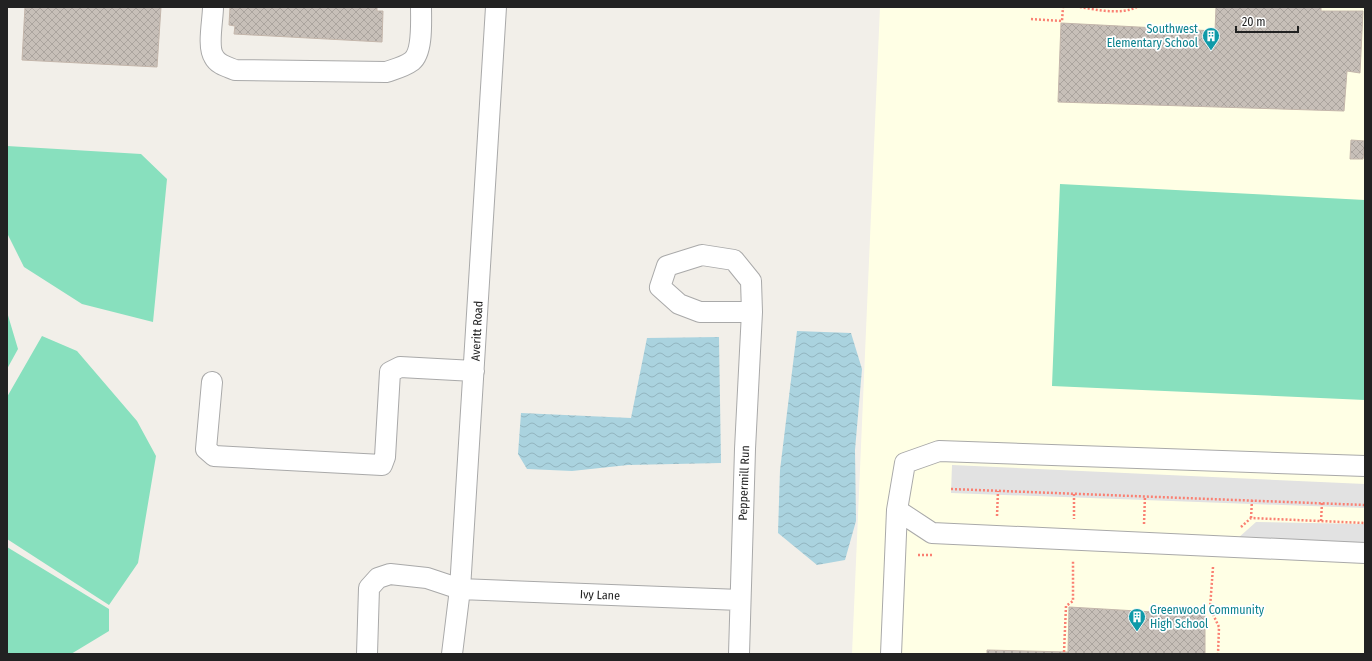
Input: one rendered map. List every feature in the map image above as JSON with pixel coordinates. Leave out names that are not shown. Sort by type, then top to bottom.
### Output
[{"type":"street","points":[[213,7],[211,47],[214,58],[222,65],[236,70],[386,72],[400,68],[413,60],[420,47],[421,7]]},
{"type":"street","name":"Averitt Road","points":[[452,654],[460,589],[496,7]]},
{"type":"street","name":"Peppermill Run","points":[[739,654],[745,449],[752,312]]},
{"type":"street","points":[[212,382],[206,449],[214,456],[382,465],[385,457],[390,372],[400,367],[474,371]]},
{"type":"street","points":[[891,654],[897,510],[905,463],[939,450],[1365,466]]},
{"type":"street","points":[[897,510],[932,533],[1365,553]]},
{"type":"street","name":"Ivy Lane","points":[[367,654],[369,588],[378,578],[390,574],[427,578],[460,589],[740,600]]},
{"type":"path","points":[[1031,19],[1062,20],[1063,7]]},
{"type":"path","points":[[1080,7],[1117,11],[1132,10],[1137,7]]},
{"type":"path","points":[[951,489],[1365,505]]},
{"type":"path","points":[[996,536],[998,491]]},
{"type":"path","points":[[1074,494],[1074,540]]},
{"type":"path","points":[[1144,543],[1145,496]]},
{"type":"path","points":[[1251,518],[1252,500]]},
{"type":"path","points":[[1321,521],[1322,503]]},
{"type":"path","points":[[1220,546],[1251,518],[1365,523]]},
{"type":"path","points":[[1064,652],[1066,606],[1073,601],[1073,561]]},
{"type":"path","points":[[1213,567],[1210,608],[1219,627],[1218,654]]},
{"type":"shaded area","points":[[880,7],[1365,7],[1365,654],[852,654]]},
{"type":"shaded area","points":[[952,465],[1365,484],[1365,508],[951,493]]},
{"type":"shaded area","points":[[1256,522],[1365,524],[1365,544],[1237,539]]},
{"type":"green space","points":[[7,146],[141,154],[167,179],[153,322],[82,304],[24,267],[7,233]]},
{"type":"green space","points":[[1060,184],[1365,200],[1365,400],[1052,386]]},
{"type":"green space","points":[[7,312],[18,349],[7,369]]},
{"type":"green space","points":[[42,336],[77,351],[137,421],[156,456],[138,563],[109,605],[7,539],[7,397]]},
{"type":"green space","points":[[7,547],[109,609],[109,631],[71,654],[7,654]]},
{"type":"water","points":[[797,331],[851,333],[862,369],[855,450],[856,521],[845,560],[817,565],[778,533],[780,470]]},
{"type":"water","points":[[719,337],[721,463],[628,465],[572,471],[527,469],[518,454],[521,413],[631,418],[647,338]]},
{"type":"building","points":[[25,7],[161,7],[157,67],[22,60]]},
{"type":"building","points":[[230,7],[377,7],[377,11],[383,11],[382,42],[234,34],[235,26],[229,25]]},
{"type":"building","name":"Southwest Elementary School","points":[[1216,7],[1321,7],[1321,11],[1363,11],[1360,73],[1347,71],[1344,111],[1058,102],[1061,23],[1215,31]]},
{"type":"building","points":[[1351,140],[1365,141],[1363,159],[1350,159]]},
{"type":"building","name":"Greenwood Community High School","points":[[1069,607],[1205,615],[1205,654],[987,654],[987,650],[1068,652]]},
{"type":"place","name":"Southwest Elementary School","points":[[1211,51]]},
{"type":"place","name":"Greenwood Community High School","points":[[1137,632]]}]
